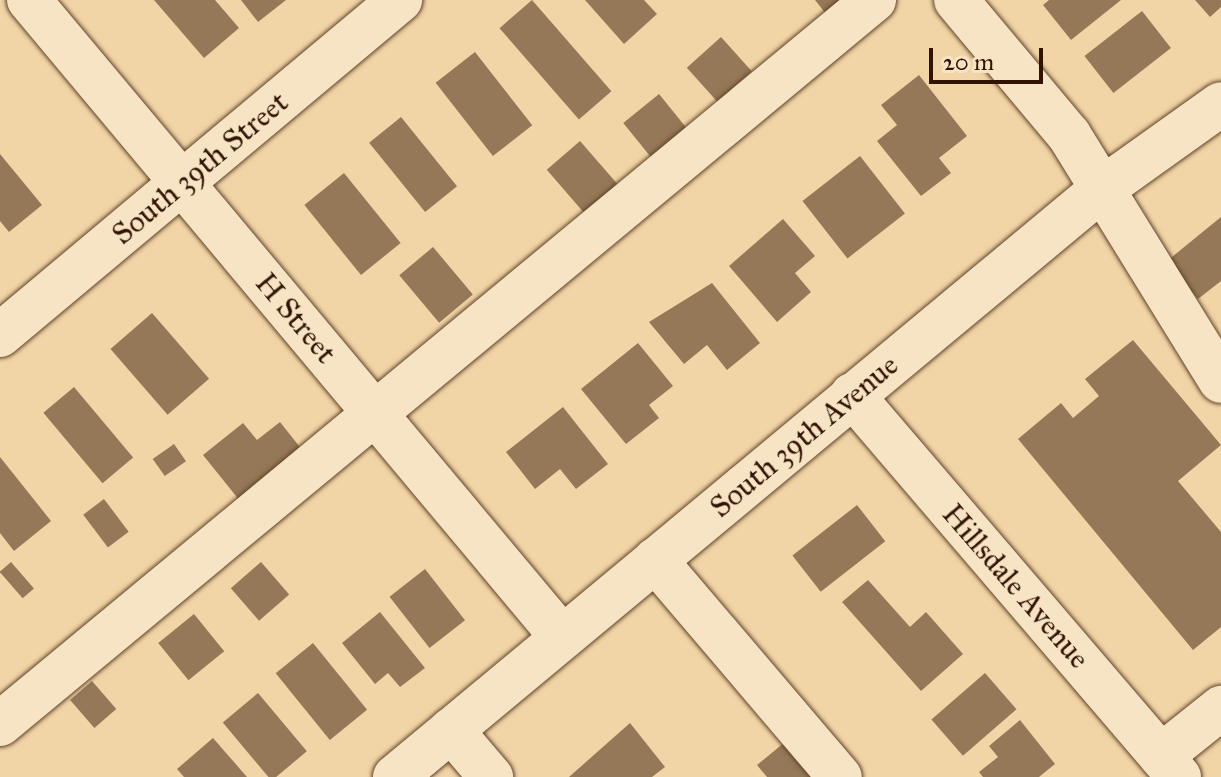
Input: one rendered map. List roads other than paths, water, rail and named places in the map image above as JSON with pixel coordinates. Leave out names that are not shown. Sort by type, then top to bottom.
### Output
[{"type":"street","name":"H Street","points":[[29,0],[562,637]]},
{"type":"street","name":"South 39th Street","points":[[0,335],[400,0]]},
{"type":"street","points":[[0,724],[874,0]]},
{"type":"street","points":[[956,0],[1069,135],[1221,381]]},
{"type":"street","name":"South 39th Avenue","points":[[395,777],[1102,189],[1221,104]]},
{"type":"street","name":"Hillsdale Avenue","points":[[852,395],[1170,767]]},
{"type":"street","points":[[655,560],[840,777]]},
{"type":"street","points":[[1170,767],[1221,708]]},
{"type":"street","points":[[451,730],[491,777]]}]
